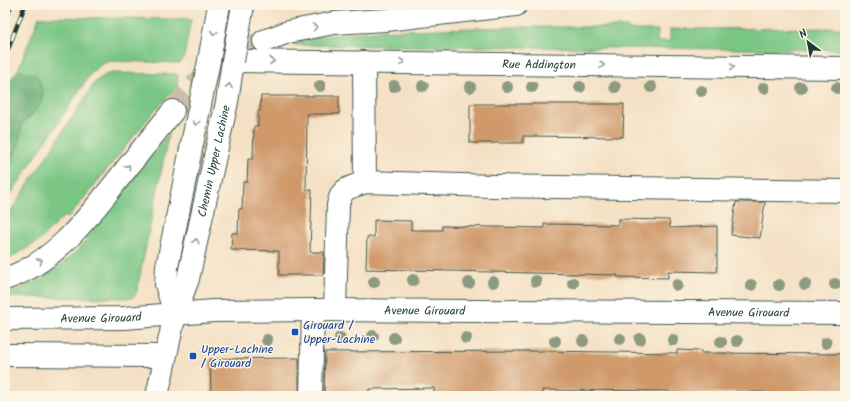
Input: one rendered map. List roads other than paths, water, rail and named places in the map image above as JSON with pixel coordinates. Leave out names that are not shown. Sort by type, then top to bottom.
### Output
[{"type":"main road","name":"Chemin Upper Lachine","points":[[175,314],[166,284],[167,267],[219,5]]},
{"type":"main road","name":"Chemin Upper Lachine","points":[[157,396],[175,314],[188,279],[227,102],[243,5]]},
{"type":"main road","points":[[264,41],[288,32],[334,24],[386,20],[516,5]]},
{"type":"main road","name":"Rue Addington","points":[[233,61],[845,68]]},
{"type":"main road","points":[[364,62],[365,182]]},
{"type":"main road","points":[[5,279],[26,270],[43,259],[64,242],[90,214],[173,111]]},
{"type":"main road","points":[[335,310],[339,197],[342,192],[348,188],[365,182],[494,186],[845,191]]},
{"type":"main road","points":[[311,396],[313,310]]},
{"type":"main road","name":"Avenue Girouard","points":[[5,319],[124,318],[214,311],[313,310],[845,313]]},
{"type":"main road","points":[[5,355],[165,356]]},
{"type":"tunnel","points":[[173,111],[183,98],[217,66],[264,41]]},
{"type":"railway","points":[[5,20],[11,5]]},
{"type":"railway","points":[[5,57],[25,5]]},
{"type":"place","name":"Girouard / Upper-Lachine","points":[[295,332]]},
{"type":"place","name":"Upper-Lachine / Girouard","points":[[193,356]]}]
